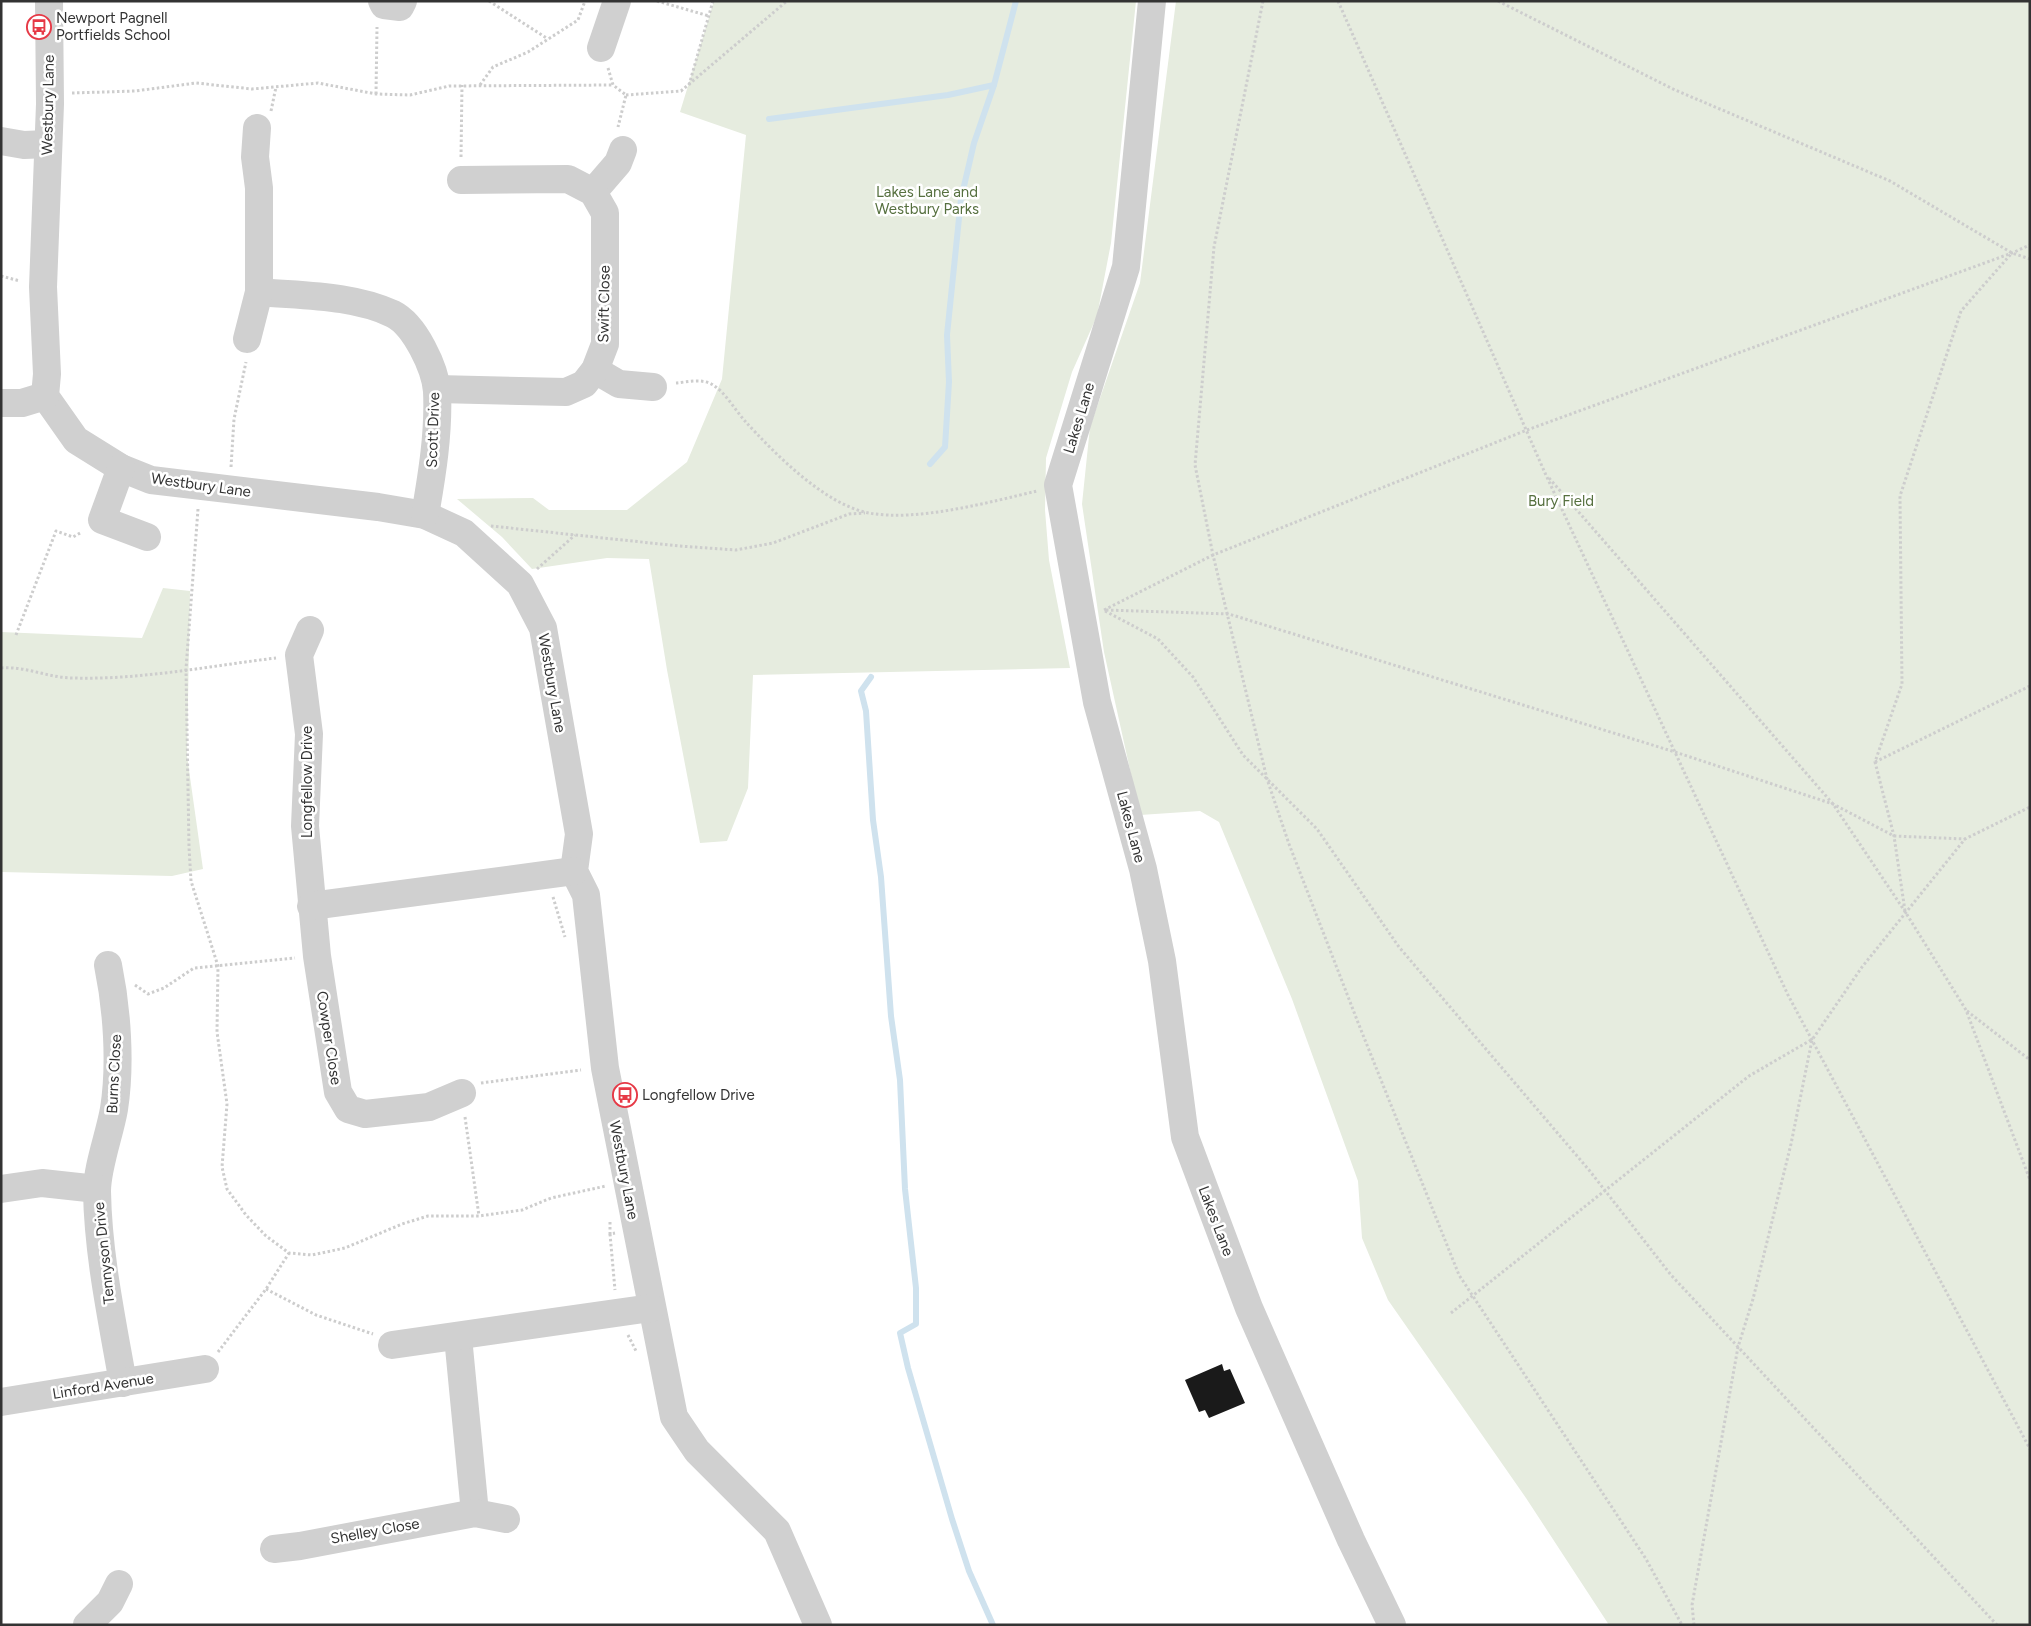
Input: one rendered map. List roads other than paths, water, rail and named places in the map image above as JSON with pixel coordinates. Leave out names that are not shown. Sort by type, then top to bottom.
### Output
[{"type":"street","name":"Westbury Lane","points":[[49,1],[48,144],[43,287],[47,374],[45,396],[76,440],[120,468],[151,480],[378,507],[425,515],[464,533],[520,584],[543,628],[578,834],[574,871],[586,895],[605,1068],[674,1417],[697,1451],[777,1531],[818,1625]]},
{"type":"street","points":[[379,12],[384,5],[400,7],[403,1]]},
{"type":"street","points":[[601,48],[617,1]]},
{"type":"street","name":"Lakes Lane","points":[[1152,1],[1126,267],[1058,485],[1091,609],[1097,702],[1143,869],[1162,961],[1184,1137],[1249,1308],[1350,1540],[1392,1625]]},
{"type":"street","points":[[247,339],[259,292],[259,188],[255,157],[257,128]]},
{"type":"street","points":[[1,141],[24,145],[48,144]]},
{"type":"street","points":[[461,180],[568,179],[593,192],[618,163],[623,150]]},
{"type":"street","name":"Swift Close","points":[[437,389],[566,392],[584,384],[595,370],[605,344],[605,212],[593,192]]},
{"type":"street","name":"Scott Drive","points":[[259,292],[351,301],[373,306],[395,315],[410,328],[421,344],[437,389],[433,464],[425,515]]},
{"type":"street","points":[[595,370],[619,384],[653,387]]},
{"type":"street","points":[[1,403],[22,402],[45,396]]},
{"type":"street","points":[[120,468],[102,520],[147,537]]},
{"type":"street","name":"Longfellow Drive","points":[[310,630],[299,655],[309,734],[305,826],[311,906]]},
{"type":"street","points":[[311,906],[574,871]]},
{"type":"street","name":"Cowper Close","points":[[311,906],[338,1092],[348,1109],[365,1114],[429,1107],[462,1093]]},
{"type":"street","name":"Burns Close","points":[[97,1189],[114,1108],[118,978]]},
{"type":"street","name":"Tennyson Drive","points":[[1,1189],[42,1183],[97,1189],[105,1281],[123,1383]]},
{"type":"street","points":[[392,1345],[651,1308]]},
{"type":"street","points":[[458,1337],[475,1513]]},
{"type":"street","name":"Linford Avenue","points":[[1,1402],[205,1369]]},
{"type":"street","name":"Shelley Close","points":[[274,1549],[300,1546],[329,1539],[475,1513],[506,1519]]},
{"type":"street","points":[[87,1625],[110,1602],[119,1584]]},
{"type":"waterway","points":[[930,464],[945,447],[949,382],[947,335],[961,199],[974,143],[994,85],[1016,1]]},
{"type":"waterway","points":[[769,119],[948,95],[994,85]]},
{"type":"waterway","points":[[871,677],[861,691],[866,711],[873,820],[881,877],[891,1016],[900,1080],[905,1189],[916,1288],[916,1324],[900,1333],[908,1368],[952,1519],[969,1571],[993,1625]]},
{"type":"place","name":"Newport Pagnell Portfields School","points":[[39,27]]},
{"type":"place","name":"Longfellow Drive","points":[[625,1095]]},
{"type":"park label","name":"Lakes Lane and Westbury Parks","points":[[927,200]]},
{"type":"park label","name":"Bury Field","points":[[1561,501]]}]
